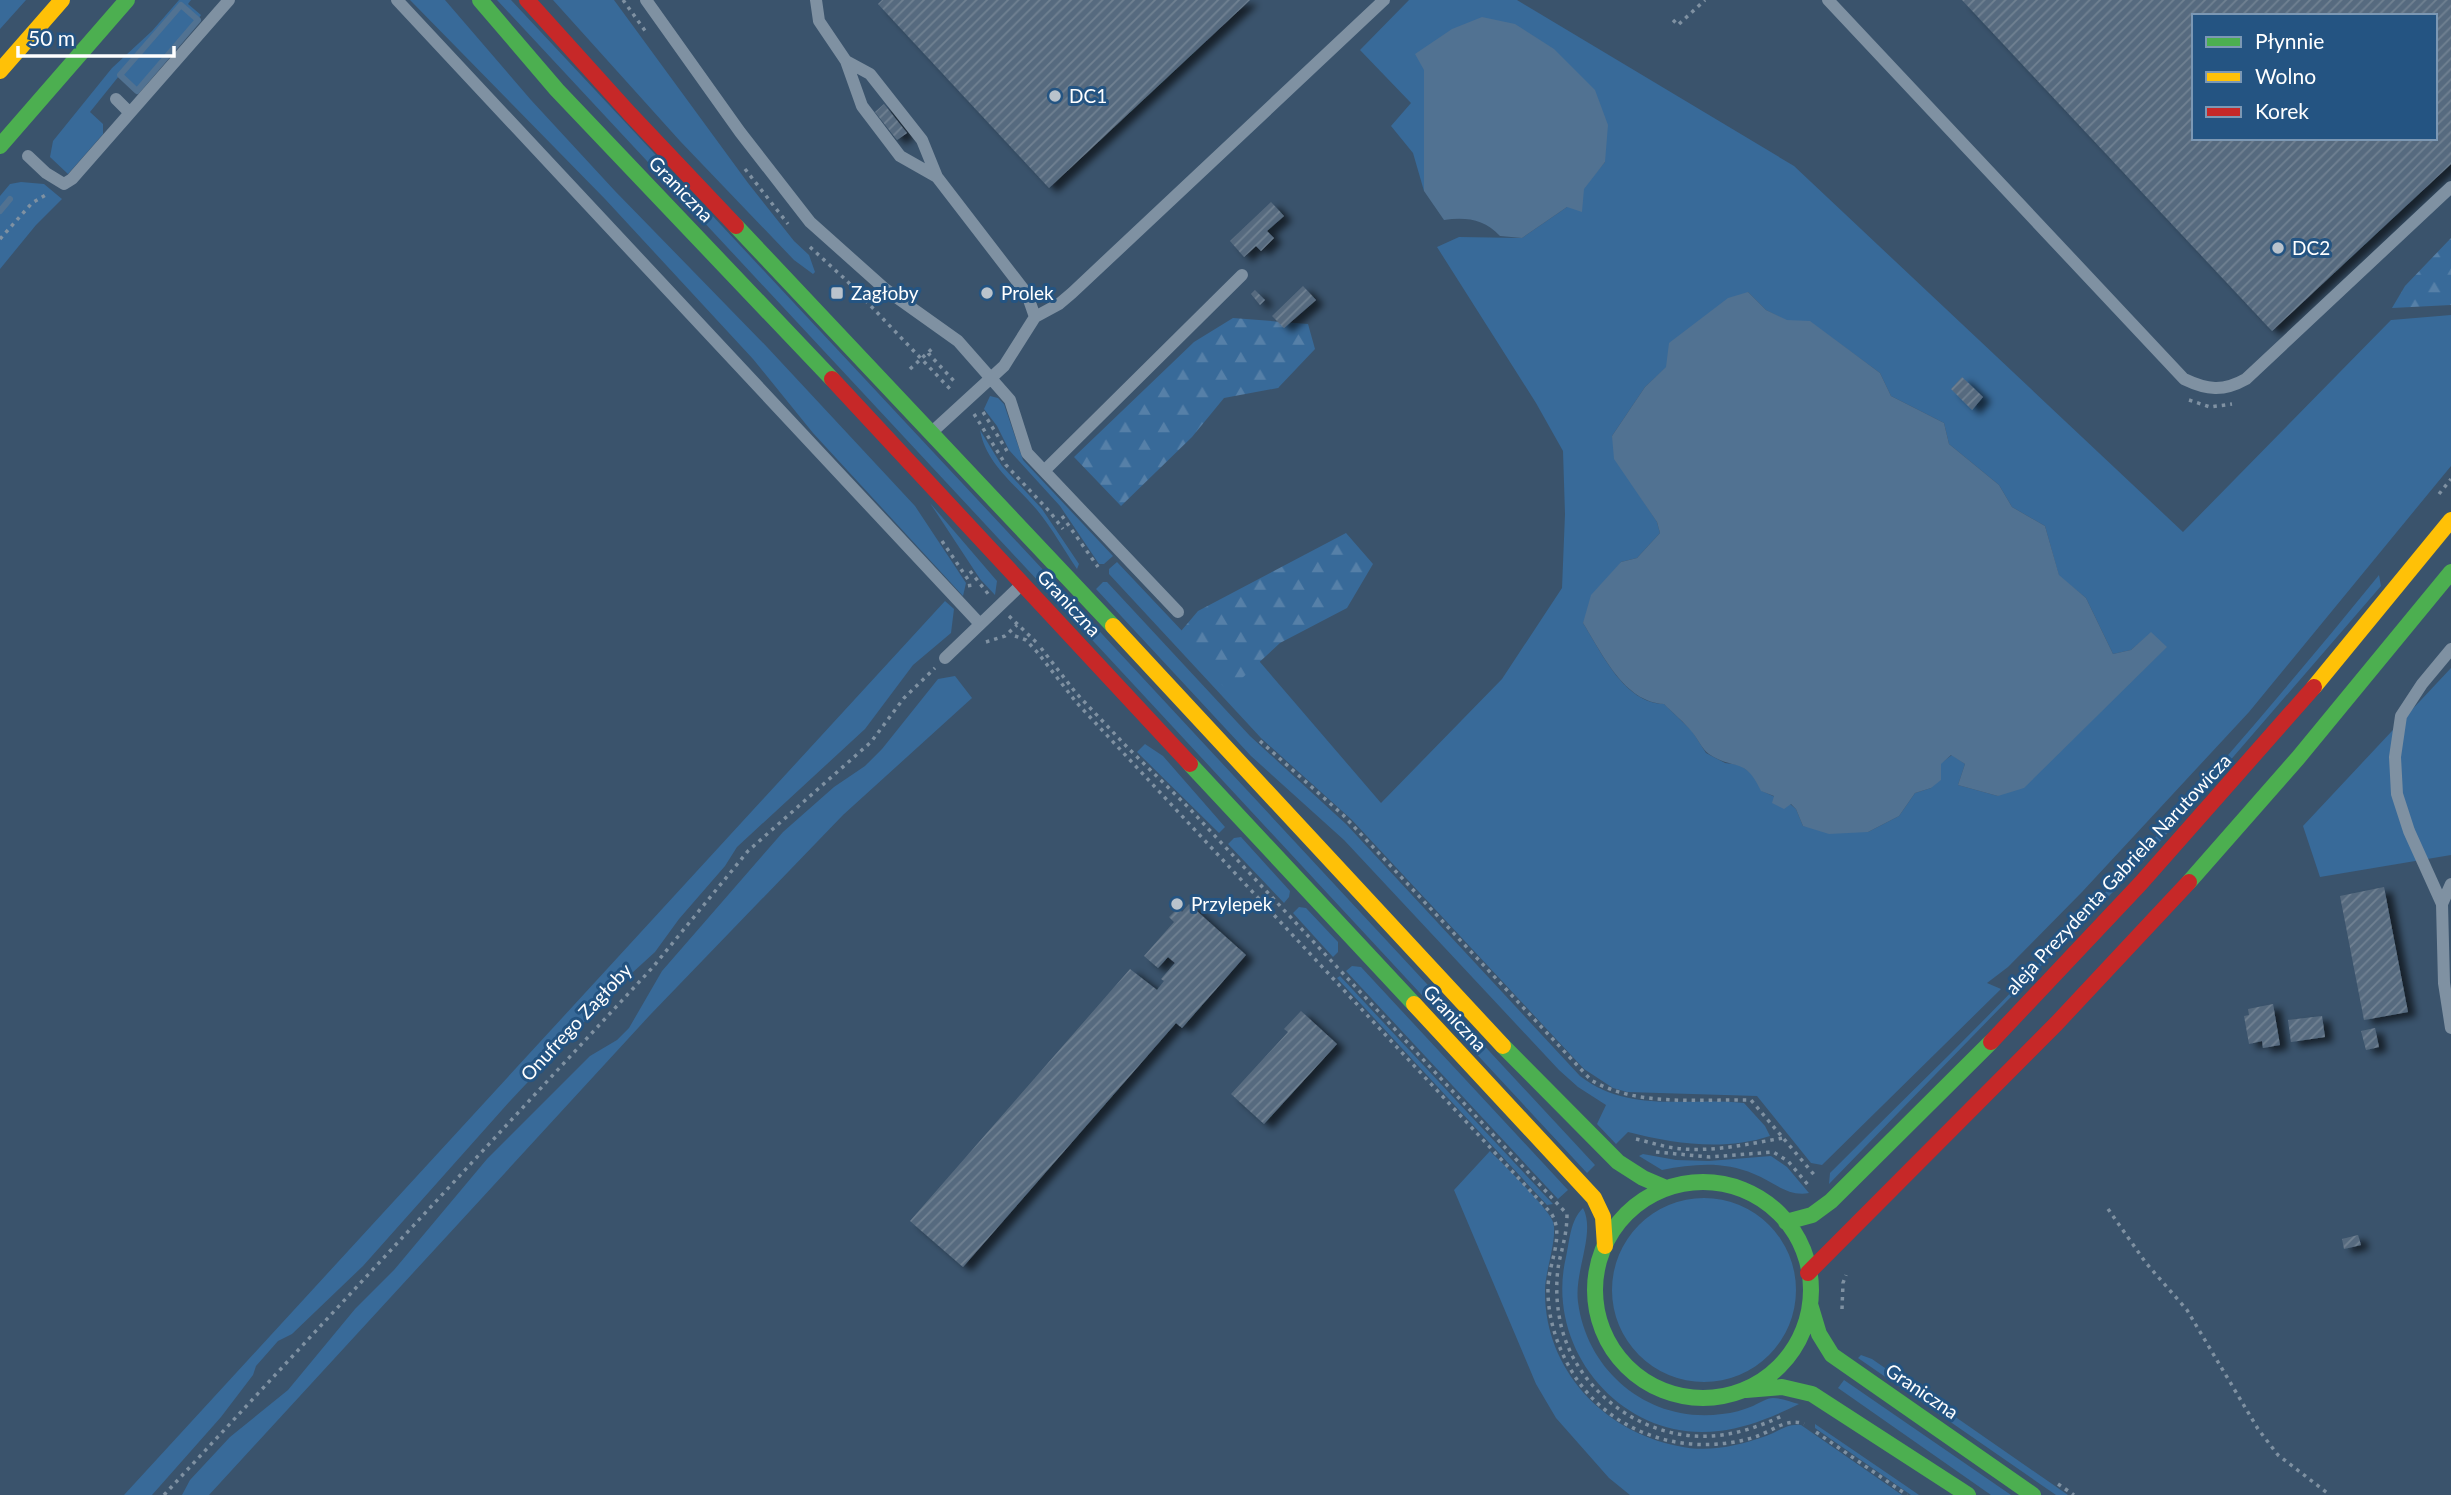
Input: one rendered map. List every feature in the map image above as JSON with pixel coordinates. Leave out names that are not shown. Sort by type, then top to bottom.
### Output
[{"type":"main road","points":[[0,71],[62,0]]},
{"type":"main road","points":[[0,146],[127,0]]},
{"type":"main road","name":"Graniczna","points":[[480,0],[557,90],[822,369],[1594,1198],[1603,1217],[1605,1245]]},
{"type":"main road","name":"Graniczna","points":[[527,0],[630,114],[932,432],[1525,1069],[1618,1162],[1643,1178],[1664,1187]]},
{"type":"main road","name":"aleja Prezydenta Gabriela Narutowicza","points":[[1786,1222],[1812,1215],[1831,1201],[2000,1033],[2095,933],[2276,731],[2451,520]]},
{"type":"main road","points":[[1808,1273],[2042,1039],[2139,937],[2328,724],[2451,572]]},
{"type":"main road","points":[[1746,1390],[1775,1370],[1802,1333],[1810,1304],[1808,1273],[1802,1247],[1786,1222],[1762,1199],[1743,1189],[1702,1181],[1664,1187],[1644,1197],[1628,1211],[1605,1245],[1598,1269],[1596,1293],[1606,1337],[1618,1356],[1633,1372],[1656,1388],[1687,1398],[1714,1399],[1746,1390],[1782,1387],[1812,1394],[1968,1495]]},
{"type":"main road","name":"Graniczna","points":[[1810,1304],[1819,1334],[1832,1355],[1919,1413],[2033,1495]]},
{"type":"lane","points":[[397,0],[980,624]]},
{"type":"lane","points":[[646,0],[740,132],[810,222],[886,289],[958,341],[992,377],[1010,400],[1027,453],[1178,612]]},
{"type":"lane","points":[[816,0],[819,20],[846,61],[862,106],[900,156],[937,177]]},
{"type":"lane","points":[[932,432],[1004,366],[1035,317],[1072,293],[1384,0]]},
{"type":"lane","points":[[1828,0],[2184,379],[2200,387],[2217,390],[2246,379],[2451,187]]},
{"type":"lane","points":[[28,156],[46,173],[64,184],[72,179],[224,2]]},
{"type":"lane","points":[[846,61],[870,74],[922,140],[937,177],[1027,294],[1035,317]]},
{"type":"lane","points":[[116,99],[130,113]]},
{"type":"lane","points":[[1044,471],[1242,275]]},
{"type":"lane","points":[[945,658],[1022,584]]},
{"type":"lane","points":[[2451,649],[2422,684],[2401,716],[2395,757],[2397,794],[2409,831],[2442,904],[2444,983],[2451,1028]]},
{"type":"lane","points":[[2442,904],[2451,884]]},
{"type":"path","points":[[1673,20],[1678,25],[1705,0]]},
{"type":"path","points":[[0,239],[32,203],[64,184]]},
{"type":"path","points":[[820,271],[825,262],[846,279],[978,418],[1006,465],[1050,512],[1066,534]]},
{"type":"path","points":[[928,352],[954,382]]},
{"type":"path","points":[[2437,496],[2451,479]]},
{"type":"path","points":[[1000,606],[1038,644],[1076,693],[1188,807],[1567,1214],[1566,1239],[1559,1263],[1557,1284],[1559,1315],[1578,1367],[1597,1391],[1615,1407],[1642,1423],[1672,1433],[1692,1436],[1744,1431],[1788,1413]]},
{"type":"path","points":[[1015,636],[1026,640],[1077,701],[1552,1213],[1558,1226],[1558,1235],[1550,1266],[1548,1291],[1558,1342],[1579,1382],[1591,1397],[1617,1419],[1658,1439],[1703,1445],[1731,1443],[1756,1437],[1796,1421],[1806,1425],[1907,1495]]},
{"type":"path","name":"Onufrego Zagłoby","points":[[164,1495],[653,967],[748,850],[871,742],[904,698],[945,658]]},
{"type":"path","points":[[1258,739],[1343,815],[1591,1080],[1626,1095],[1751,1100],[1811,1171]]},
{"type":"path","points":[[1633,1139],[1688,1149],[1732,1147],[1783,1138]]},
{"type":"path","points":[[1807,1185],[1825,1169]]},
{"type":"path","points":[[1552,1213],[1556,1209]]},
{"type":"path","points":[[2108,1209],[2146,1263],[2187,1310],[2259,1429],[2278,1455],[2330,1495]]},
{"type":"path","points":[[1844,1316],[1843,1283],[1850,1267]]},
{"type":"green space","points":[[0,0],[26,0],[0,29]]},
{"type":"green space","points":[[179,0],[191,0],[188,4],[201,15],[198,20],[137,91],[119,76],[90,112],[103,124],[103,134],[68,174],[50,157],[53,141],[112,68],[152,31]]},
{"type":"green space","points":[[410,0],[445,0],[531,100],[615,191],[767,347],[915,506],[966,583],[963,596],[813,433],[753,359],[605,199]]},
{"type":"green space","points":[[497,0],[511,0],[1061,589],[1053,597]]},
{"type":"green space","points":[[553,0],[614,0],[748,183],[794,241],[809,255],[815,272],[813,274],[794,260],[680,141]]},
{"type":"green space","points":[[1409,0],[1517,0],[1794,166],[2183,532],[2391,320],[2451,315],[2451,466],[2249,712],[2082,892],[2008,967],[1987,983],[2001,989],[1822,1165],[1811,1163],[1757,1096],[1627,1092],[1613,1088],[1584,1069],[1351,819],[1261,738],[1109,574],[1109,569],[1117,562],[1185,634],[1211,605],[1381,803],[1502,679],[1562,588],[1565,514],[1563,451],[1536,403],[1437,247],[1459,237],[1522,238],[1567,207],[1605,162],[1424,70],[1424,191],[1413,153],[1391,126],[1411,103],[1360,50]],"holes":[[[1748,292],[1766,310],[1787,321],[1810,322],[1880,373],[1891,396],[1944,423],[1949,444],[1999,485],[2012,507],[2045,526],[2059,576],[2086,598],[2113,654],[2131,650],[2151,633],[1998,796],[1958,785],[1965,764],[1952,755],[1941,763],[1931,788],[1915,793],[1899,816],[1868,832],[1803,826],[1796,809],[1762,791],[1755,776],[1740,765],[1725,763],[1706,753],[1692,731],[1664,704],[1637,695],[1626,686],[1606,662],[1583,623],[1621,562],[1637,558],[1660,533],[1657,522],[1638,493],[1612,436],[1645,387]]]},
{"type":"green space","points":[[10,184],[44,184],[62,199],[36,225],[0,269],[0,196]]},
{"type":"green space","points":[[2451,238],[2451,305],[2392,308],[2405,286]]},
{"type":"green space","points":[[1233,318],[1308,324],[1315,349],[1278,388],[1224,398],[1192,437],[1121,506],[1074,457],[1194,342]]},
{"type":"green space","points":[[990,396],[998,398],[1004,404],[1023,460],[1113,556],[1104,564],[1099,564],[1060,506],[1009,450],[997,426],[984,409]]},
{"type":"green space","points":[[980,430],[1002,466],[1042,509],[1079,564],[1077,569],[1042,517],[1002,473],[988,453]]},
{"type":"green space","points":[[930,503],[997,581],[995,595],[980,579]]},
{"type":"green space","points":[[1346,533],[1373,564],[1347,608],[1280,643],[1228,691],[1176,637],[1198,611]]},
{"type":"green space","points":[[2379,575],[2381,586],[2145,859],[1829,1184],[1830,1173],[2025,978],[2162,830],[2250,730]]},
{"type":"green space","points":[[1103,582],[1107,582],[1250,736],[1346,824],[1580,1076],[1599,1088],[1638,1100],[1744,1103],[1765,1126],[1770,1136],[1753,1141],[1699,1144],[1628,1132],[1616,1144],[1597,1124],[1606,1105],[1578,1087],[1559,1070],[1344,840],[1251,756],[1096,589]]},
{"type":"green space","points":[[945,601],[954,609],[951,633],[913,665],[865,729],[737,847],[725,866],[679,919],[655,952],[620,984],[511,1100],[363,1266],[292,1334],[278,1341],[256,1366],[253,1375],[221,1417],[152,1495],[124,1495]]},
{"type":"green space","points":[[1077,607],[1595,1165],[1587,1173],[1069,615]]},
{"type":"green space","points":[[2451,668],[2451,855],[2320,877],[2303,826]]},
{"type":"green space","points":[[955,676],[972,698],[843,815],[650,1015],[209,1495],[182,1495],[190,1480],[230,1437],[288,1390],[355,1309],[394,1270],[487,1159],[590,1056],[617,1040],[629,1028],[662,971],[783,832],[834,787],[865,766],[938,679]]},
{"type":"green space","points":[[1145,744],[1163,756],[1225,827],[1219,833],[1137,752]]},
{"type":"green space","points":[[1241,837],[1290,891],[1284,903],[1228,844],[1234,838]]},
{"type":"green space","points":[[1299,907],[1306,908],[1338,942],[1338,952],[1333,957],[1293,913]]},
{"type":"green space","points":[[1352,966],[1361,967],[1568,1190],[1558,1199],[1346,971]]},
{"type":"green space","points":[[1340,976],[1553,1204],[1547,1205],[1337,978]]},
{"type":"green space","points":[[1490,1151],[1535,1197],[1553,1222],[1554,1236],[1545,1290],[1547,1319],[1555,1346],[1567,1370],[1583,1392],[1603,1411],[1625,1426],[1651,1438],[1700,1449],[1745,1443],[1787,1427],[1801,1425],[1902,1495],[1630,1495],[1609,1478],[1556,1418],[1536,1384],[1454,1190]]},
{"type":"green space","points":[[1643,1154],[1676,1160],[1709,1161],[1771,1156],[1787,1167],[1809,1193],[1787,1191],[1754,1174],[1720,1165],[1662,1170],[1639,1156]]},
{"type":"green space","points":[[1704,1198],[1722,1199],[1739,1205],[1755,1213],[1769,1225],[1781,1239],[1789,1255],[1795,1272],[1795,1308],[1789,1325],[1781,1341],[1769,1355],[1755,1367],[1739,1375],[1722,1381],[1704,1382],[1686,1381],[1669,1375],[1653,1367],[1639,1355],[1627,1341],[1619,1325],[1613,1308],[1612,1290],[1613,1272],[1619,1255],[1627,1239],[1639,1225],[1653,1213],[1669,1205],[1686,1199]]},
{"type":"green space","points":[[1583,1208],[1587,1229],[1578,1302],[1584,1328],[1594,1351],[1609,1371],[1627,1388],[1648,1402],[1671,1411],[1696,1415],[1734,1412],[1771,1398],[1799,1404],[1760,1421],[1719,1431],[1684,1431],[1651,1422],[1622,1405],[1598,1383],[1579,1356],[1567,1325],[1562,1291],[1566,1257],[1573,1224]]},
{"type":"green space","points":[[1861,1355],[1872,1359],[2068,1495],[2056,1495],[1858,1358]]},
{"type":"green space","points":[[1844,1380],[2011,1495],[1991,1495],[1838,1388]]},
{"type":"green space","points":[[1815,1424],[1919,1495],[1911,1495],[1815,1428]]},
{"type":"shaded area","points":[[1482,17],[1515,24],[1554,49],[1595,90],[1608,125],[1605,162],[1584,189],[1582,212],[1567,207],[1522,238],[1500,236],[1488,226],[1474,220],[1444,220],[1424,191],[1424,70],[1415,54],[1452,29]]},
{"type":"shaded area","points":[[1748,292],[1766,310],[1787,320],[1810,321],[1880,373],[1891,396],[1944,423],[1949,444],[1999,485],[2012,507],[2045,526],[2059,575],[2086,598],[2113,654],[2131,650],[2151,632],[2167,647],[2024,788],[1998,796],[1958,785],[1965,764],[1951,755],[1941,764],[1941,780],[1931,788],[1915,793],[1899,816],[1868,832],[1829,834],[1803,826],[1791,804],[1784,809],[1772,803],[1774,796],[1761,791],[1744,768],[1709,754],[1689,728],[1664,704],[1637,695],[1626,685],[1606,661],[1583,623],[1591,595],[1621,562],[1637,558],[1660,533],[1657,522],[1614,459],[1612,436],[1645,387],[1666,367],[1669,343],[1728,298]]},
{"type":"building","name":"DC1","points":[[882,0],[1250,0],[1049,188],[878,4]]},
{"type":"building","name":"DC2","points":[[1962,0],[2451,0],[2451,164],[2272,331]]},
{"type":"building","points":[[884,104],[907,133],[897,140],[875,112]]},
{"type":"building","points":[[1271,202],[1284,216],[1267,231],[1274,238],[1261,251],[1256,246],[1244,257],[1230,241]]},
{"type":"building","points":[[1303,286],[1316,300],[1284,328],[1272,316]]},
{"type":"building","points":[[1255,290],[1265,300],[1260,305],[1251,294]]},
{"type":"building","points":[[1962,377],[1983,397],[1972,410],[1951,389]]},
{"type":"building","points":[[2384,887],[2408,1012],[2364,1020],[2340,896]]},
{"type":"building","points":[[1189,904],[1246,955],[1182,1028],[1176,1023],[963,1267],[910,1221],[1130,969],[1157,990],[1164,981],[1161,979],[1175,963],[1168,957],[1158,968],[1144,956],[1174,922],[1169,917],[1178,908],[1182,912]]},
{"type":"building","points":[[2273,1004],[2280,1045],[2263,1048],[2262,1041],[2249,1044],[2244,1016],[2249,1015],[2248,1009]]},
{"type":"building","points":[[1301,1011],[1337,1044],[1264,1124],[1231,1094],[1288,1032],[1284,1029]]},
{"type":"building","points":[[2322,1016],[2325,1037],[2291,1042],[2288,1020]]},
{"type":"building","points":[[2375,1028],[2379,1047],[2366,1050],[2361,1031]]},
{"type":"building","points":[[2358,1235],[2361,1245],[2344,1249],[2342,1239]]},
{"type":"waterway","points":[[181,5],[198,20],[137,91],[120,75],[181,5]]},
{"type":"waterway","points":[[0,211],[10,199]]},
{"type":"traffic: fast","points":[[0,146],[127,0]]},
{"type":"traffic: fast","points":[[480,0],[557,90],[832,379]]},
{"type":"traffic: fast","points":[[736,226],[1113,626]]},
{"type":"traffic: fast","points":[[2189,882],[2298,758],[2451,572]]},
{"type":"traffic: fast","points":[[1190,764],[1414,1004]]},
{"type":"traffic: fast","points":[[1786,1222],[1812,1215],[1831,1201],[1991,1042]]},
{"type":"traffic: fast","points":[[1503,1046],[1618,1162],[1643,1178],[1664,1187]]},
{"type":"traffic: fast","points":[[1703,1182],[1744,1190],[1763,1200],[1779,1214],[1793,1230],[1803,1249],[1811,1290],[1803,1331],[1793,1350],[1779,1366],[1763,1380],[1744,1390],[1703,1398],[1662,1390],[1643,1380],[1627,1366],[1613,1350],[1603,1331],[1595,1290],[1603,1249],[1613,1230],[1627,1214],[1643,1200],[1662,1190],[1703,1182]]},
{"type":"traffic: fast","points":[[1810,1304],[1819,1334],[1832,1355],[2033,1495]]},
{"type":"traffic: fast","points":[[1746,1390],[1782,1387],[1812,1394],[1968,1495]]},
{"type":"traffic: slow","points":[[0,71],[62,0]]},
{"type":"traffic: slow","points":[[2314,687],[2451,520]]},
{"type":"traffic: slow","points":[[1113,626],[1503,1046]]},
{"type":"traffic: slow","points":[[1414,1004],[1594,1198],[1603,1217],[1605,1246]]},
{"type":"traffic: jam","points":[[527,0],[736,226]]},
{"type":"traffic: jam","points":[[832,379],[1190,764]]},
{"type":"traffic: jam","points":[[1991,1042],[2141,883],[2314,687]]},
{"type":"traffic: jam","points":[[1808,1273],[2057,1023],[2189,882]]},
{"type":"place","name":"DC1","points":[[1055,96]]},
{"type":"place","name":"DC2","points":[[2278,248]]},
{"type":"place","name":"Zagłoby","points":[[837,293]]},
{"type":"place","name":"Prolek","points":[[987,293]]},
{"type":"place","name":"Przylepek","points":[[1177,904]]}]
